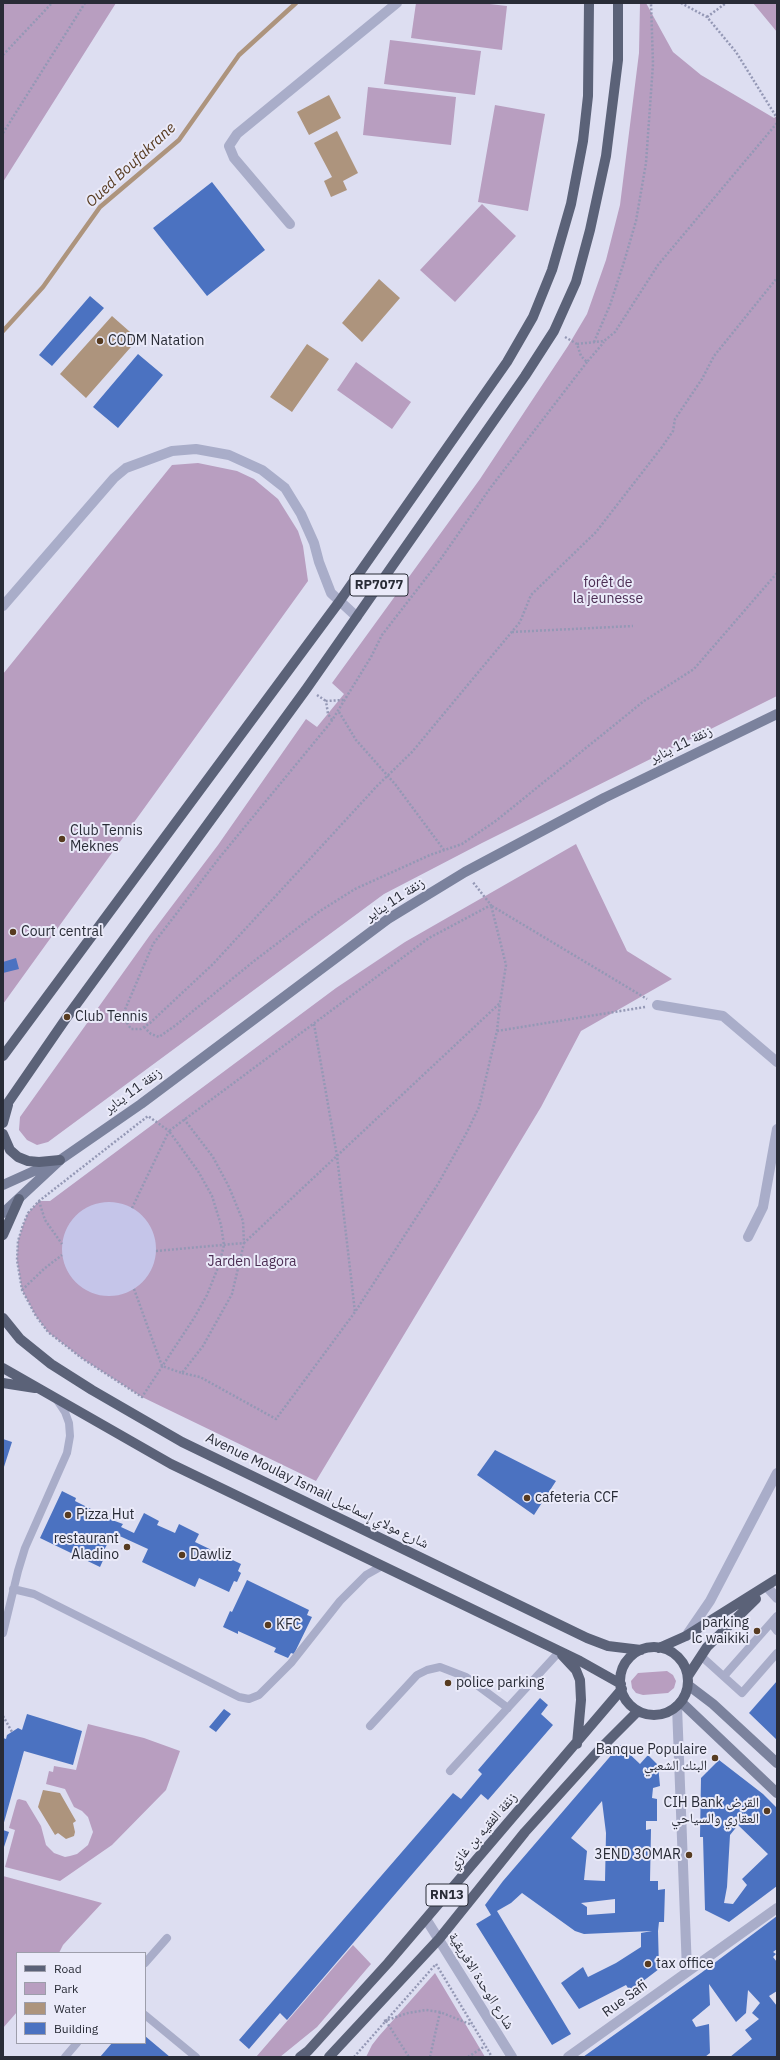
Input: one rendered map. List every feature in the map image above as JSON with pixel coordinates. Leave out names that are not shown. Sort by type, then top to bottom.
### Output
[{"type":"main road","name":"RP7077","points":[[3,1056],[339,602],[508,362],[536,310],[552,270],[569,211],[583,141],[588,96],[589,3]]},
{"type":"main road","name":"RP7077","points":[[3,1110],[357,616],[525,376],[554,331],[576,282],[590,230],[606,156],[618,60],[618,3]]},
{"type":"main road","name":"زنقة 11 يناير","points":[[60,1160],[140,1104],[351,945],[388,919],[466,872],[604,798],[777,714]]},
{"type":"main road","points":[[3,1123],[13,1094]]},
{"type":"main road","points":[[3,1134],[10,1150],[18,1157],[28,1162],[60,1160]]},
{"type":"main road","points":[[3,1185],[60,1160]]},
{"type":"main road","points":[[3,1213],[60,1160]]},
{"type":"main road","points":[[3,1235],[19,1199]]},
{"type":"main road","name":"Avenue Moulay Ismail شارع مولاي إسماعيل","points":[[3,1318],[20,1338],[51,1364],[92,1390],[182,1442],[587,1638],[608,1646],[641,1650]]},
{"type":"main road","points":[[3,1368],[171,1464],[580,1661],[621,1686],[631,1705],[638,1711],[654,1715],[670,1711],[679,1704],[688,1681],[701,1656],[767,1587]]},
{"type":"main road","points":[[3,1383],[47,1392]]},
{"type":"main road","points":[[641,1650],[659,1648],[686,1636],[767,1587],[777,1579]]},
{"type":"main road","points":[[659,1648],[677,1656],[686,1669],[688,1681],[777,1763]]},
{"type":"main road","name":"RN13","points":[[580,1740],[621,1686],[622,1673],[625,1664],[632,1656],[641,1650]]},
{"type":"main road","points":[[559,1652],[576,1670],[580,1680],[580,1740]]},
{"type":"main road","points":[[679,1704],[720,1738],[777,1793]]},
{"type":"main road","name":"RN13","points":[[329,2057],[439,1939],[525,1832],[599,1750],[638,1711]]},
{"type":"main road","name":"زنقة الفقيه بن غازي","points":[[306,2055],[426,1919],[580,1740]]},
{"type":"street","points":[[290,224],[234,158],[230,146],[237,134],[397,3]]},
{"type":"street","points":[[3,606],[114,478],[126,468],[172,451],[196,449],[229,455],[262,470],[285,488],[301,514],[314,542],[325,582],[331,593],[339,602],[357,616]]},
{"type":"street","points":[[657,1005],[722,1016],[777,1062]]},
{"type":"street","points":[[748,1237],[764,1207],[777,1129]]},
{"type":"street","points":[[686,1636],[710,1601],[773,1491],[777,1473]]},
{"type":"street","points":[[767,1587],[777,1598]]},
{"type":"street","points":[[679,1704],[687,1971]]},
{"type":"street","name":"Rue Safi","points":[[568,2057],[777,1908]]},
{"type":"street","name":"شارع الوحدة الافريقية","points":[[426,1919],[512,2057]]},
{"type":"lane","points":[[3,1634],[25,1548],[68,1453],[70,1436],[69,1423],[60,1402],[47,1392]]},
{"type":"lane","points":[[14,1589],[34,1594],[239,1697],[249,1699],[259,1695],[292,1663],[340,1601],[366,1575],[382,1566]]},
{"type":"lane","points":[[724,1676],[777,1616]]},
{"type":"lane","points":[[771,1623],[777,1631]]},
{"type":"lane","points":[[450,1771],[559,1652]]},
{"type":"lane","points":[[701,1656],[742,1693],[777,1653]]},
{"type":"lane","points":[[370,1726],[417,1675],[427,1670],[440,1667],[466,1677],[508,1708]]},
{"type":"lane","points":[[146,1962],[167,1938]]},
{"type":"lane","points":[[146,2017],[196,2057]]},
{"type":"lane","points":[[65,2057],[75,2044]]},
{"type":"path","points":[[3,55],[52,3]]},
{"type":"path","points":[[3,131],[85,3]]},
{"type":"path","points":[[594,342],[610,305],[630,243],[636,221],[646,163],[653,64],[651,3]]},
{"type":"path","points":[[682,3],[707,17],[736,52],[777,118]]},
{"type":"path","points":[[707,17],[726,3]]},
{"type":"path","points":[[777,123],[658,265],[615,332],[604,341],[587,362],[491,487],[440,560],[382,635],[371,657],[344,700],[339,712],[220,857],[153,944],[124,1012],[127,1023],[131,1029],[141,1029],[144,1027],[170,1005],[237,940],[387,776],[412,752],[439,717],[466,688],[520,622],[530,595],[596,532],[662,447],[673,431],[675,419],[702,379],[714,356],[777,278]]},
{"type":"path","points":[[572,341],[577,344],[604,341]]},
{"type":"path","points":[[577,344],[581,356],[587,362]]},
{"type":"path","points":[[144,1027],[151,1034],[159,1037],[176,1025],[254,961],[320,912],[355,890],[444,850],[462,844],[497,820],[644,701],[694,669],[777,573]]},
{"type":"path","points":[[512,632],[633,626]]},
{"type":"path","points":[[319,696],[326,701],[344,700]]},
{"type":"path","points":[[326,701],[328,714],[332,720]]},
{"type":"path","points":[[339,712],[356,740],[414,807],[444,850]]},
{"type":"path","points":[[466,872],[491,905],[657,1005]]},
{"type":"path","points":[[162,1366],[200,1377],[276,1419],[355,1312],[438,1184],[479,1107],[497,1031],[506,965],[491,905]]},
{"type":"path","points":[[132,1208],[169,1131],[429,938],[491,905]]},
{"type":"path","points":[[156,1251],[244,1243],[500,1003]]},
{"type":"path","points":[[497,1031],[657,1005]]},
{"type":"path","points":[[314,1023],[337,1156],[355,1312]]},
{"type":"path","points":[[148,1116],[169,1131],[198,1171],[212,1196],[221,1225],[224,1245],[219,1265],[207,1295],[194,1318],[142,1397],[83,1359],[48,1332],[36,1316],[22,1290],[17,1260],[18,1241],[28,1213],[38,1201],[148,1116]]},
{"type":"path","points":[[182,1373],[203,1346],[232,1294],[244,1243],[243,1221],[229,1187],[213,1157],[184,1119]]},
{"type":"path","points":[[38,1201],[45,1220],[62,1244]]},
{"type":"path","points":[[22,1290],[45,1268],[62,1255]]},
{"type":"path","points":[[134,1289],[162,1366]]},
{"type":"path","points":[[3,1716],[12,1732]]},
{"type":"path","points":[[354,2057],[436,1964],[492,2057]]},
{"type":"path","points":[[385,2021],[420,2011],[440,2012],[472,2025]]},
{"type":"path","points":[[430,2057],[440,2012]]},
{"type":"path","points":[[385,2021],[409,2057]]},
{"type":"path","points":[[468,2057],[485,2046]]},
{"type":"green space","points":[[3,3],[116,3],[3,182]]},
{"type":"green space","points":[[416,3],[481,3],[507,6],[502,50],[411,38]]},
{"type":"green space","name":"forêt de la jeunesse","points":[[640,3],[646,3],[673,52],[701,75],[774,118],[777,116],[777,696],[482,843],[384,894],[48,1142],[37,1145],[27,1140],[19,1130],[20,1117],[150,935],[218,845],[306,719],[317,727],[344,694],[332,683],[480,479],[568,346],[587,314],[606,260],[620,205],[639,53]]},
{"type":"green space","points":[[753,3],[777,3],[777,32]]},
{"type":"green space","points":[[390,40],[481,51],[475,95],[384,84]]},
{"type":"green space","points":[[368,87],[456,97],[451,145],[363,135]]},
{"type":"green space","points":[[495,105],[545,114],[528,211],[478,202]]},
{"type":"green space","points":[[482,204],[516,236],[455,302],[420,270]]},
{"type":"green space","points":[[356,362],[411,402],[392,429],[337,390]]},
{"type":"green space","name":"Club Tennis Meknes","points":[[198,463],[237,471],[254,479],[278,499],[298,531],[303,546],[308,581],[3,1004],[3,674],[172,465]]},
{"type":"green space","name":"Jarden Lagora","points":[[576,844],[627,951],[672,979],[581,1031],[541,1107],[316,1481],[142,1397],[83,1359],[48,1332],[36,1316],[22,1290],[17,1260],[18,1241],[23,1225],[28,1213],[39,1201],[50,1201],[336,988],[405,942]]},
{"type":"green space","points":[[667,1671],[673,1675],[676,1681],[674,1688],[668,1693],[643,1695],[636,1693],[632,1688],[631,1681],[638,1673]]},
{"type":"green space","points":[[88,1724],[144,1738],[180,1751],[166,1790],[112,1845],[60,1881],[5,1867],[15,1830],[9,1828],[17,1800],[19,1799],[26,1801],[41,1826],[46,1845],[54,1853],[65,1857],[70,1856],[77,1854],[88,1845],[93,1832],[88,1817],[82,1811],[74,1807],[65,1789],[46,1784],[49,1771],[53,1772],[54,1766],[76,1770]]},
{"type":"green space","points":[[3,1876],[102,1903],[63,1945],[60,1952],[16,1952],[16,2013],[3,2028]]},
{"type":"green space","points":[[353,1945],[371,1964],[317,2027],[280,2057],[256,2057]]},
{"type":"green space","points":[[435,1973],[485,2057],[366,2057],[372,2045],[379,2036]]},
{"type":"shaded area","points":[[109,1202],[127,1206],[142,1216],[152,1231],[156,1249],[152,1267],[142,1282],[127,1292],[109,1296],[91,1292],[76,1282],[66,1267],[62,1249],[66,1231],[76,1216],[91,1206]]},
{"type":"water","points":[[329,95],[341,118],[309,135],[297,112]]},
{"type":"water","points":[[337,131],[358,173],[343,181],[347,190],[331,197],[324,181],[332,177],[314,143]]},
{"type":"water","points":[[379,279],[400,298],[362,342],[342,323]]},
{"type":"water","points":[[112,316],[138,339],[86,398],[60,374]]},
{"type":"water","points":[[307,344],[329,359],[292,412],[270,397]]},
{"type":"water","points":[[43,1790],[60,1793],[76,1821],[73,1823],[75,1832],[74,1836],[66,1839],[58,1833],[55,1835],[38,1807]]},
{"type":"building","points":[[212,182],[265,250],[207,296],[153,228]]},
{"type":"building","points":[[90,296],[104,308],[52,366],[39,355]]},
{"type":"building","points":[[138,354],[163,375],[118,428],[93,407]]},
{"type":"building","points":[[16,958],[19,969],[3,973],[3,962]]},
{"type":"building","points":[[3,1439],[12,1442],[3,1470]]},
{"type":"building","name":"cafeteria CCF","points":[[495,1450],[556,1481],[534,1515],[477,1475]]},
{"type":"building","points":[[62,1491],[76,1498],[75,1501],[95,1511],[93,1513],[123,1524],[121,1527],[134,1533],[144,1513],[159,1521],[157,1525],[175,1533],[179,1524],[199,1534],[195,1542],[241,1564],[238,1571],[241,1573],[237,1582],[234,1581],[229,1592],[199,1578],[195,1587],[142,1562],[148,1549],[113,1533],[102,1554],[105,1556],[100,1567],[40,1538]]},
{"type":"building","points":[[247,1580],[309,1610],[307,1615],[312,1617],[294,1654],[291,1653],[288,1658],[274,1652],[276,1648],[238,1631],[238,1634],[223,1627]]},
{"type":"building","points":[[777,1681],[777,1740],[749,1713]]},
{"type":"building","points":[[540,1698],[548,1705],[541,1714],[553,1725],[488,1800],[481,1794],[287,2020],[280,2013],[249,2049],[239,2040],[453,1793],[461,1799],[482,1774],[478,1770]]},
{"type":"building","points":[[224,1709],[231,1714],[216,1732],[209,1727]]},
{"type":"building","points":[[27,1714],[82,1731],[73,1765],[24,1751],[3,1826],[3,1738],[6,1739],[7,1735],[18,1728],[22,1730]]},
{"type":"building","points":[[620,1745],[640,1764],[648,1755],[658,1765],[660,1786],[653,1788],[652,1798],[657,1799],[657,1821],[646,1821],[646,1830],[651,1829],[650,1881],[658,1881],[658,1890],[665,1889],[664,1922],[659,1922],[658,1931],[659,1969],[630,1991],[626,1985],[579,2009],[561,1983],[583,1967],[588,1977],[616,1963],[641,1947],[641,1933],[652,1931],[584,1934],[575,1931],[522,1893],[511,1903],[497,1911],[571,2034],[552,2045],[476,1924],[491,1915],[485,1905],[503,1881]],"holes":[[[602,1801],[606,1833],[605,1881],[584,1880],[587,1851],[571,1838]],[[615,1899],[615,1913],[587,1915],[587,1907],[581,1903]]]},
{"type":"building","points":[[719,1760],[763,1794],[777,1808],[777,1886],[729,1922],[705,1910],[703,1837],[700,1837],[701,1778]],"holes":[[[738,1825],[768,1854],[742,1879],[747,1885],[733,1904],[724,1903],[727,1887],[730,1835]]]},
{"type":"building","points":[[3,1830],[9,1832],[3,1850]]},
{"type":"building","points":[[777,1916],[777,1949],[773,1952],[776,1954],[773,1957],[777,1962],[777,1991],[769,1996],[777,2006],[777,2057],[730,2057],[752,2039],[745,2030],[759,2019],[752,2013],[760,2003],[748,1990],[746,2013],[736,2022],[709,1984],[710,2005],[692,2020],[696,2027],[709,2024],[710,2053],[705,2057],[583,2057],[701,1973]]},
{"type":"building","points":[[146,2037],[170,2057],[100,2057],[111,2044],[146,2044]]},
{"type":"waterway","name":"Oued Boufakrane","points":[[3,331],[43,287],[100,207],[179,140],[239,55],[296,3]]},
{"type":"place","name":"CODM Natation","points":[[100,341]]},
{"type":"place","name":"Club Tennis Meknes","points":[[62,839]]},
{"type":"place","name":"Court central","points":[[13,932]]},
{"type":"place","name":"Club Tennis","points":[[67,1017]]},
{"type":"place","name":"cafeteria CCF","points":[[527,1498]]},
{"type":"place","name":"Pizza Hut","points":[[68,1515]]},
{"type":"place","name":"restaurant Aladino","points":[[127,1547]]},
{"type":"place","name":"Dawliz","points":[[182,1555]]},
{"type":"place","name":"KFC","points":[[268,1625]]},
{"type":"place","name":"parking lc waikiki","points":[[757,1631]]},
{"type":"place","name":"police parking","points":[[448,1683]]},
{"type":"place","name":"Banque Populaire البنك الشعبي","points":[[715,1758]]},
{"type":"place","name":"CIH Bank القرض العقاري والسياحي","points":[[767,1811]]},
{"type":"place","name":"3END 3OMAR","points":[[689,1855]]},
{"type":"place","name":"tax office","points":[[648,1964]]}]
